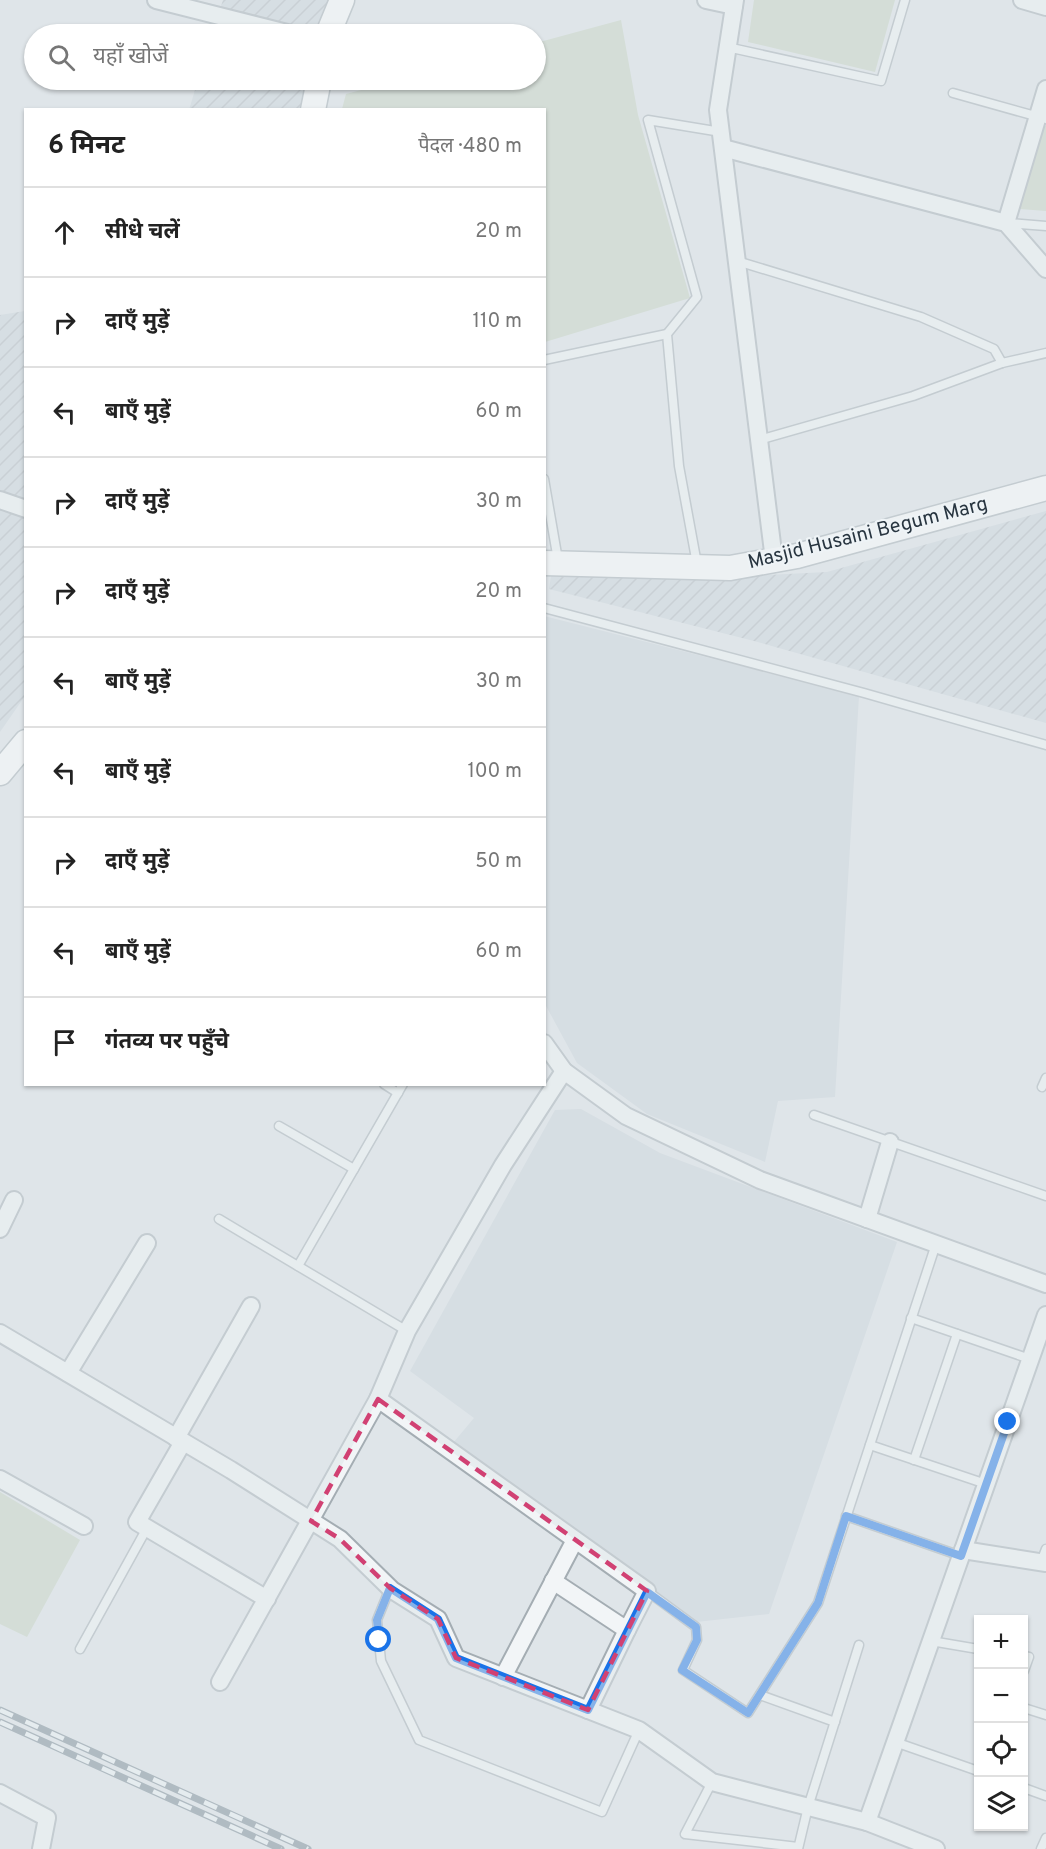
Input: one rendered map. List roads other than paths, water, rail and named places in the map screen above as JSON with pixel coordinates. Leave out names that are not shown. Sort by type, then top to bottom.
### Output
[{"type":"street","points":[[156,0],[251,24]]},
{"type":"street","points":[[332,24],[342,0]]},
{"type":"street","points":[[348,24],[356,0]]},
{"type":"street","points":[[706,0],[734,3],[718,110],[774,560]]},
{"type":"street","points":[[1022,0],[1046,7]]},
{"type":"street","points":[[1006,223],[1042,118],[1046,89]]},
{"type":"street","points":[[313,108],[317,90]]},
{"type":"street","points":[[722,140],[1006,223],[1046,269]]},
{"type":"street","name":"Masjid Husaini Begum Marg","points":[[551,563],[730,568],[797,556],[1046,488]]},
{"type":"street","points":[[0,500],[24,508]]},
{"type":"street","points":[[0,772],[24,745]]},
{"type":"street","points":[[546,1045],[564,1071],[626,1116],[760,1180],[1046,1284]]},
{"type":"street","points":[[220,1682],[378,1399],[407,1331],[503,1165],[564,1071]]},
{"type":"street","points":[[867,1219],[891,1142]]},
{"type":"street","points":[[0,1229],[14,1200]]},
{"type":"street","points":[[68,1373],[147,1243]]},
{"type":"street","points":[[251,1306],[137,1522],[267,1599]]},
{"type":"street","points":[[867,1822],[1046,1315]]},
{"type":"street","points":[[0,1333],[340,1539],[390,1588],[438,1619],[456,1658],[639,1730],[712,1782],[867,1822],[936,1849]]},
{"type":"street","points":[[378,1399],[647,1592],[588,1710]]},
{"type":"street","points":[[0,1479],[84,1526]]},
{"type":"street","points":[[503,1677],[575,1540]]},
{"type":"street","points":[[962,1553],[1044,1558]]},
{"type":"street","points":[[553,1581],[627,1630]]},
{"type":"street","points":[[0,1793],[47,1818],[41,1849]]},
{"type":"lane","points":[[727,47],[881,81],[904,0]]},
{"type":"lane","points":[[952,93],[1042,118]]},
{"type":"lane","points":[[546,360],[668,334],[697,297],[648,120],[722,140]]},
{"type":"lane","points":[[1006,223],[1046,226]]},
{"type":"lane","points":[[737,261],[921,317],[994,349],[1002,363]]},
{"type":"lane","points":[[668,334],[679,466],[697,567]]},
{"type":"lane","points":[[759,440],[913,396],[1002,363],[1046,353]]},
{"type":"lane","points":[[546,503],[551,563]]},
{"type":"lane","points":[[546,609],[864,693],[1046,745]]},
{"type":"lane","points":[[298,1266],[401,1089]]},
{"type":"lane","points":[[814,1115],[1046,1196]]},
{"type":"lane","points":[[279,1126],[354,1169]]},
{"type":"lane","points":[[219,1219],[407,1331]]},
{"type":"lane","points":[[647,1592],[696,1627],[697,1640],[682,1670],[748,1713],[818,1603],[936,1244]]},
{"type":"lane","points":[[911,1318],[1030,1359]]},
{"type":"lane","points":[[914,1460],[957,1334]]},
{"type":"lane","points":[[870,1445],[986,1484]]},
{"type":"lane","points":[[846,1516],[962,1553]]},
{"type":"lane","points":[[80,1649],[147,1528]]},
{"type":"lane","points":[[390,1588],[377,1620],[381,1661],[419,1740],[602,1812],[639,1730]]},
{"type":"lane","points":[[931,1641],[974,1648]]},
{"type":"lane","points":[[712,1782],[685,1834],[798,1848],[808,1807],[859,1646]]},
{"type":"lane","points":[[760,1695],[834,1722]]},
{"type":"lane","points":[[1028,1710],[1046,1715]]},
{"type":"lane","points":[[895,1742],[974,1770]]},
{"type":"lane","points":[[1028,1790],[1046,1796]]},
{"type":"lane","points":[[1041,1849],[1046,1838]]},
{"type":"railway","points":[[0,1710],[308,1849]]},
{"type":"railway","points":[[0,1722],[281,1849]]}]
